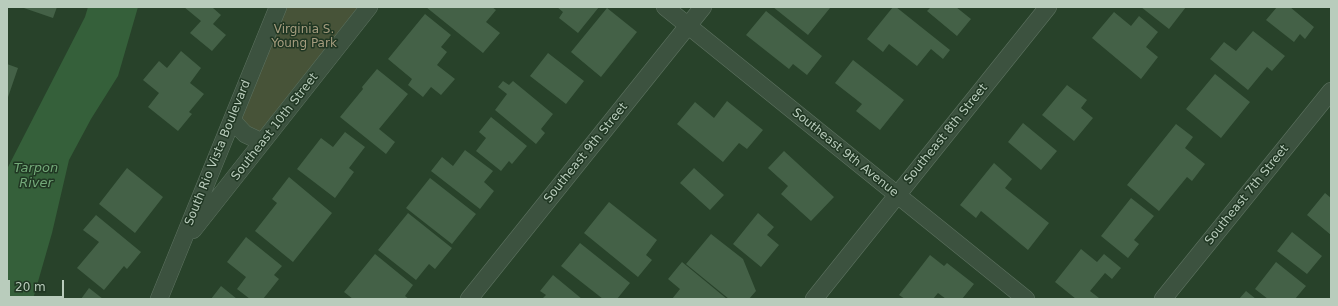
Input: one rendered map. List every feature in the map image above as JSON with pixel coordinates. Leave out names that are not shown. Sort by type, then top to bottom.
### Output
[{"type":"street","name":"South Rio Vista Boulevard","points":[[160,299],[180,246],[278,7]]},
{"type":"street","name":"Southeast 10th Street","points":[[180,246],[369,7]]},
{"type":"street","name":"Southeast 9th Avenue","points":[[665,7],[1026,299]]},
{"type":"street","name":"Southeast 9th Street","points":[[469,299],[703,7]]},
{"type":"street","name":"Southeast 8th Street","points":[[814,299],[1048,7]]},
{"type":"street","name":"Southeast 7th Street","points":[[1163,299],[1331,91]]},
{"type":"street","points":[[232,120],[245,134],[262,142]]},
{"type":"green space","name":"Virginia S. Young Park","points":[[286,7],[364,7],[262,132],[253,135],[241,118]]},
{"type":"water","name":"Tarpon River","points":[[88,7],[138,7],[118,76],[91,119],[69,160],[52,233],[33,299],[7,299],[7,169],[85,17]]},
{"type":"building","points":[[21,7],[57,7],[53,18]]},
{"type":"building","points":[[184,7],[213,7],[221,15],[213,24],[226,35],[212,51],[190,33],[201,21]]},
{"type":"building","points":[[426,7],[492,7],[496,10],[486,22],[500,33],[483,53]]},
{"type":"building","points":[[557,7],[599,7],[578,33],[559,18],[563,12]]},
{"type":"building","points":[[773,7],[829,7],[830,8],[808,35]]},
{"type":"building","points":[[893,7],[896,7],[950,50],[943,59],[931,49],[917,66],[889,44],[883,52],[867,39]]},
{"type":"building","points":[[931,7],[956,7],[971,19],[957,36],[927,11]]},
{"type":"building","points":[[1141,7],[1186,7],[1169,29]]},
{"type":"building","points":[[1277,7],[1290,7],[1314,27],[1305,39],[1300,34],[1294,42],[1266,20]]},
{"type":"building","points":[[607,8],[637,32],[601,77],[571,52]]},
{"type":"building","points":[[766,11],[822,56],[807,75],[793,64],[789,69],[746,35]]},
{"type":"building","points":[[1114,12],[1131,26],[1139,16],[1158,32],[1146,47],[1158,57],[1141,79],[1092,38]]},
{"type":"building","points":[[425,14],[451,35],[441,47],[447,52],[437,65],[455,79],[441,95],[431,87],[423,97],[408,85],[412,79],[388,59]]},
{"type":"building","points":[[1253,31],[1285,56],[1272,71],[1267,67],[1248,90],[1210,59],[1224,42],[1236,51]]},
{"type":"building","points":[[181,51],[201,68],[190,83],[204,94],[189,112],[192,114],[178,131],[148,107],[159,93],[143,80],[159,61],[167,68]]},
{"type":"building","points":[[548,53],[584,81],[566,104],[530,76]]},
{"type":"building","points":[[853,60],[904,100],[880,130],[856,111],[862,104],[835,83]]},
{"type":"building","points":[[7,64],[18,68],[7,100]]},
{"type":"building","points":[[377,69],[408,94],[379,129],[395,142],[386,154],[340,117]]},
{"type":"building","points":[[1215,74],[1250,102],[1221,138],[1186,109]]},
{"type":"building","points":[[503,81],[509,85],[513,81],[553,114],[541,129],[545,133],[536,144],[495,110],[507,94],[498,87]]},
{"type":"building","points":[[1067,85],[1087,100],[1081,108],[1093,118],[1074,141],[1042,115]]},
{"type":"building","points":[[727,101],[763,130],[747,149],[739,143],[723,162],[677,124],[695,102],[714,118]]},
{"type":"building","points":[[491,117],[527,146],[512,164],[509,161],[501,171],[476,151],[486,138],[479,132]]},
{"type":"building","points":[[1023,123],[1057,151],[1041,170],[1008,142]]},
{"type":"building","points":[[1176,124],[1193,137],[1185,148],[1205,164],[1192,181],[1187,177],[1159,211],[1127,185]]},
{"type":"building","points":[[345,132],[365,147],[349,168],[354,172],[335,198],[297,169],[321,138],[333,147]]},
{"type":"building","points":[[465,150],[493,171],[484,182],[494,191],[480,209],[431,171],[442,157],[453,166]]},
{"type":"building","points":[[784,151],[834,197],[811,221],[781,194],[788,186],[768,168]]},
{"type":"building","points":[[994,163],[1012,179],[1005,188],[1049,223],[1028,250],[981,211],[976,218],[960,205]]},
{"type":"building","points":[[127,168],[163,197],[135,233],[99,204]]},
{"type":"building","points":[[694,168],[724,195],[710,210],[680,183]]},
{"type":"building","points":[[289,177],[332,213],[293,262],[255,231],[277,203],[272,199]]},
{"type":"building","points":[[430,178],[476,214],[452,244],[406,208]]},
{"type":"building","points":[[1325,193],[1331,198],[1331,235],[1307,215]]},
{"type":"building","points":[[1131,198],[1154,216],[1134,240],[1139,244],[1128,258],[1101,236]]},
{"type":"building","points":[[609,202],[657,240],[646,255],[652,260],[638,277],[584,233]]},
{"type":"building","points":[[408,213],[452,248],[435,269],[429,264],[416,280],[378,250]]},
{"type":"building","points":[[758,213],[774,227],[767,235],[779,245],[761,267],[733,244]]},
{"type":"building","points":[[96,215],[141,252],[127,269],[124,266],[104,290],[77,268],[99,242],[83,230]]},
{"type":"building","points":[[1292,232],[1322,256],[1307,274],[1277,251]]},
{"type":"building","points":[[711,234],[743,259],[756,291],[749,299],[729,299],[686,264]]},
{"type":"building","points":[[246,237],[282,266],[274,275],[279,279],[263,299],[250,299],[237,289],[246,277],[227,262]]},
{"type":"building","points":[[580,243],[630,283],[617,299],[603,299],[561,266]]},
{"type":"building","points":[[1081,249],[1097,262],[1104,254],[1121,268],[1112,279],[1105,273],[1090,291],[1099,298],[1098,299],[1076,299],[1055,282]]},
{"type":"building","points":[[375,254],[413,285],[405,296],[409,299],[353,299],[344,292]]},
{"type":"building","points":[[930,255],[944,266],[947,263],[974,284],[962,299],[946,299],[938,293],[933,299],[905,299],[899,295]]},
{"type":"building","points":[[682,262],[727,299],[672,299],[680,289],[668,279]]},
{"type":"building","points":[[1276,262],[1306,286],[1295,299],[1268,299],[1255,289]]},
{"type":"building","points":[[553,275],[582,299],[542,299],[546,295],[540,291]]},
{"type":"building","points":[[221,286],[237,299],[211,299]]},
{"type":"building","points":[[89,288],[103,299],[81,299]]},
{"type":"building","points":[[1246,291],[1256,299],[1239,299]]}]
